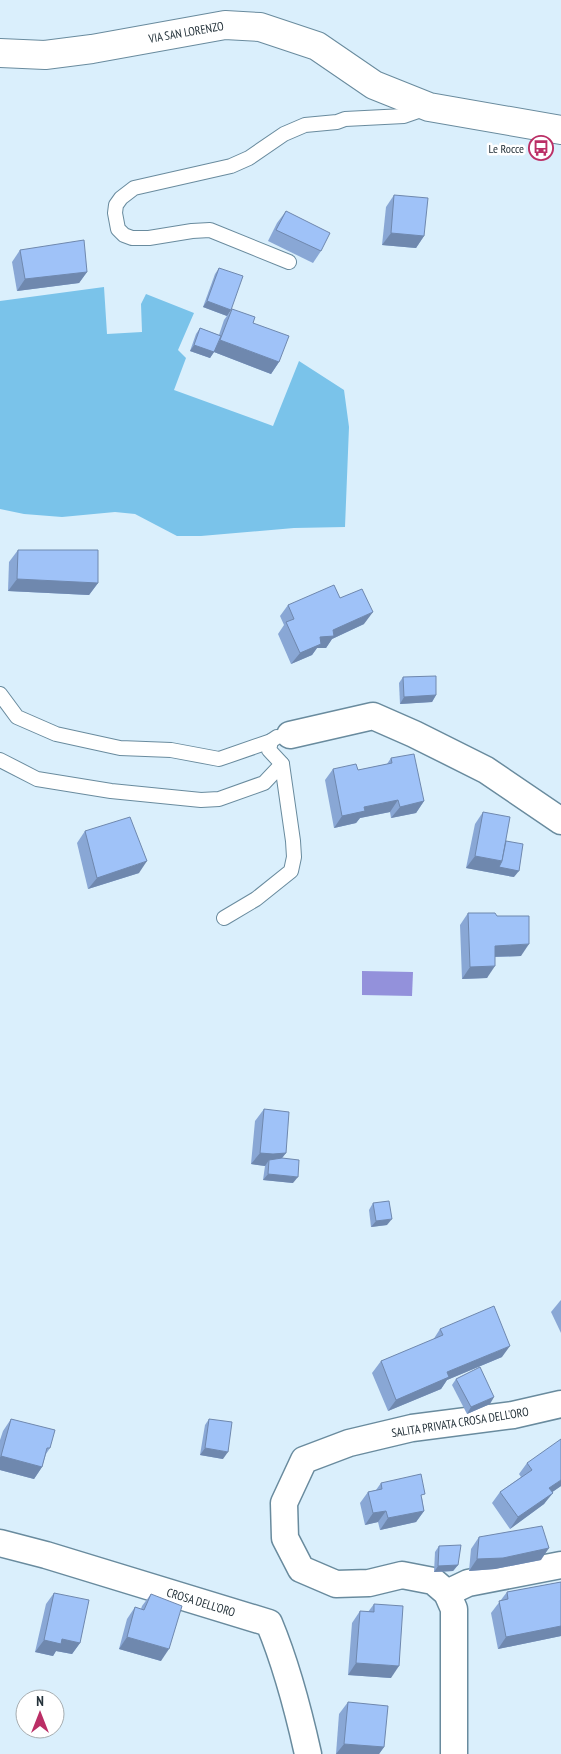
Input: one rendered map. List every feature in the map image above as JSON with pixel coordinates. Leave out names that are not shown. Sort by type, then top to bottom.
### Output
[{"type":"main road","name":"VIA SAN LORENZO","points":[[0,53],[45,55],[92,49],[225,25],[260,27],[317,46],[374,85],[429,107],[561,130]]},
{"type":"street","points":[[280,738],[373,716],[486,770],[561,821]]},
{"type":"street","name":"SALITA PRIVATA CROSA DELL'ORO","points":[[447,1593],[433,1581],[402,1575],[369,1584],[336,1584],[301,1570],[285,1538],[284,1503],[304,1460],[349,1443],[412,1428],[513,1415],[561,1404]]},
{"type":"street","name":"CROSA DELL'ORO","points":[[0,1543],[46,1554],[270,1623],[283,1655],[299,1711],[308,1754]]},
{"type":"street","points":[[454,1754],[454,1609],[447,1593],[468,1582],[561,1565]]},
{"type":"lane","points":[[289,262],[210,230],[149,238],[132,238],[124,235],[118,229],[115,213],[116,205],[127,192],[134,188],[231,166],[249,158],[284,134],[305,125],[337,122],[345,119],[404,116],[429,107]]},
{"type":"lane","points":[[0,694],[17,716],[48,731],[120,748],[171,750],[219,758],[280,738]]},
{"type":"lane","points":[[224,918],[256,899],[291,871],[294,857],[293,840],[282,764],[270,750],[280,738]]},
{"type":"lane","points":[[0,760],[37,779],[111,791],[201,800],[219,799],[264,783],[282,764]]},
{"type":"shaded area","points":[[104,287],[107,334],[142,332],[141,304],[146,294],[194,313],[178,350],[186,358],[174,390],[273,426],[299,361],[344,390],[349,427],[345,527],[294,528],[201,536],[177,536],[135,514],[115,512],[62,517],[24,514],[0,509],[0,301]]},
{"type":"shaded area","points":[[362,971],[413,972],[412,996],[362,995]]},
{"type":"building","points":[[394,195],[428,198],[424,236],[391,233]]},
{"type":"building","points":[[286,211],[330,233],[321,251],[276,230]]},
{"type":"building","points":[[84,240],[87,272],[25,279],[20,250]]},
{"type":"building","points":[[219,268],[243,276],[231,310],[207,301]]},
{"type":"building","points":[[232,309],[255,317],[253,323],[289,336],[279,362],[220,340]]},
{"type":"building","points":[[200,328],[221,336],[214,352],[194,345]]},
{"type":"building","points":[[18,550],[98,550],[98,583],[17,579]]},
{"type":"building","points":[[334,585],[340,598],[362,589],[373,612],[333,630],[334,636],[320,637],[321,644],[300,653],[286,622],[294,619],[288,605]]},
{"type":"building","points":[[436,676],[436,695],[404,697],[403,677]]},
{"type":"building","points":[[414,754],[424,801],[400,807],[398,800],[364,807],[365,811],[342,816],[333,769],[356,764],[358,770],[392,763],[391,758]]},
{"type":"building","points":[[483,812],[510,817],[502,861],[475,856]]},
{"type":"building","points":[[130,817],[147,861],[97,878],[85,831]]},
{"type":"building","points":[[506,841],[523,844],[519,871],[499,867]]},
{"type":"building","points":[[468,913],[495,913],[497,916],[529,916],[529,944],[495,946],[495,966],[470,967]]},
{"type":"building","points":[[264,1109],[289,1112],[286,1153],[260,1153]]},
{"type":"building","points":[[282,1158],[299,1160],[298,1177],[268,1174],[269,1160]]},
{"type":"building","points":[[389,1201],[392,1219],[376,1221],[373,1203]]},
{"type":"building","points":[[494,1306],[510,1346],[447,1372],[449,1377],[396,1400],[381,1361],[443,1335],[440,1329]]},
{"type":"building","points":[[480,1367],[494,1397],[471,1407],[456,1379]]},
{"type":"building","points":[[11,1419],[55,1430],[50,1448],[47,1448],[42,1467],[1,1456]]},
{"type":"building","points":[[209,1419],[232,1422],[228,1452],[205,1448]]},
{"type":"building","points":[[561,1439],[561,1480],[549,1488],[553,1493],[518,1517],[500,1492],[532,1470],[527,1463]]},
{"type":"building","points":[[421,1474],[425,1494],[421,1495],[424,1511],[388,1518],[386,1511],[373,1513],[368,1492],[382,1489],[381,1483]]},
{"type":"building","points":[[542,1526],[549,1548],[503,1558],[477,1559],[479,1537]]},
{"type":"building","points":[[461,1545],[458,1565],[438,1566],[439,1546]]},
{"type":"building","points":[[561,1582],[561,1626],[506,1637],[499,1601],[508,1599],[507,1592]]},
{"type":"building","points":[[54,1593],[89,1600],[80,1643],[62,1639],[61,1644],[44,1640]]},
{"type":"building","points":[[151,1594],[182,1606],[169,1649],[127,1637],[135,1607],[144,1610]]},
{"type":"building","points":[[374,1604],[403,1606],[399,1666],[356,1663],[360,1611],[374,1612]]},
{"type":"building","points":[[348,1702],[388,1706],[384,1747],[344,1744]]},
{"type":"place","name":"Le Rocce","points":[[541,148]]}]
